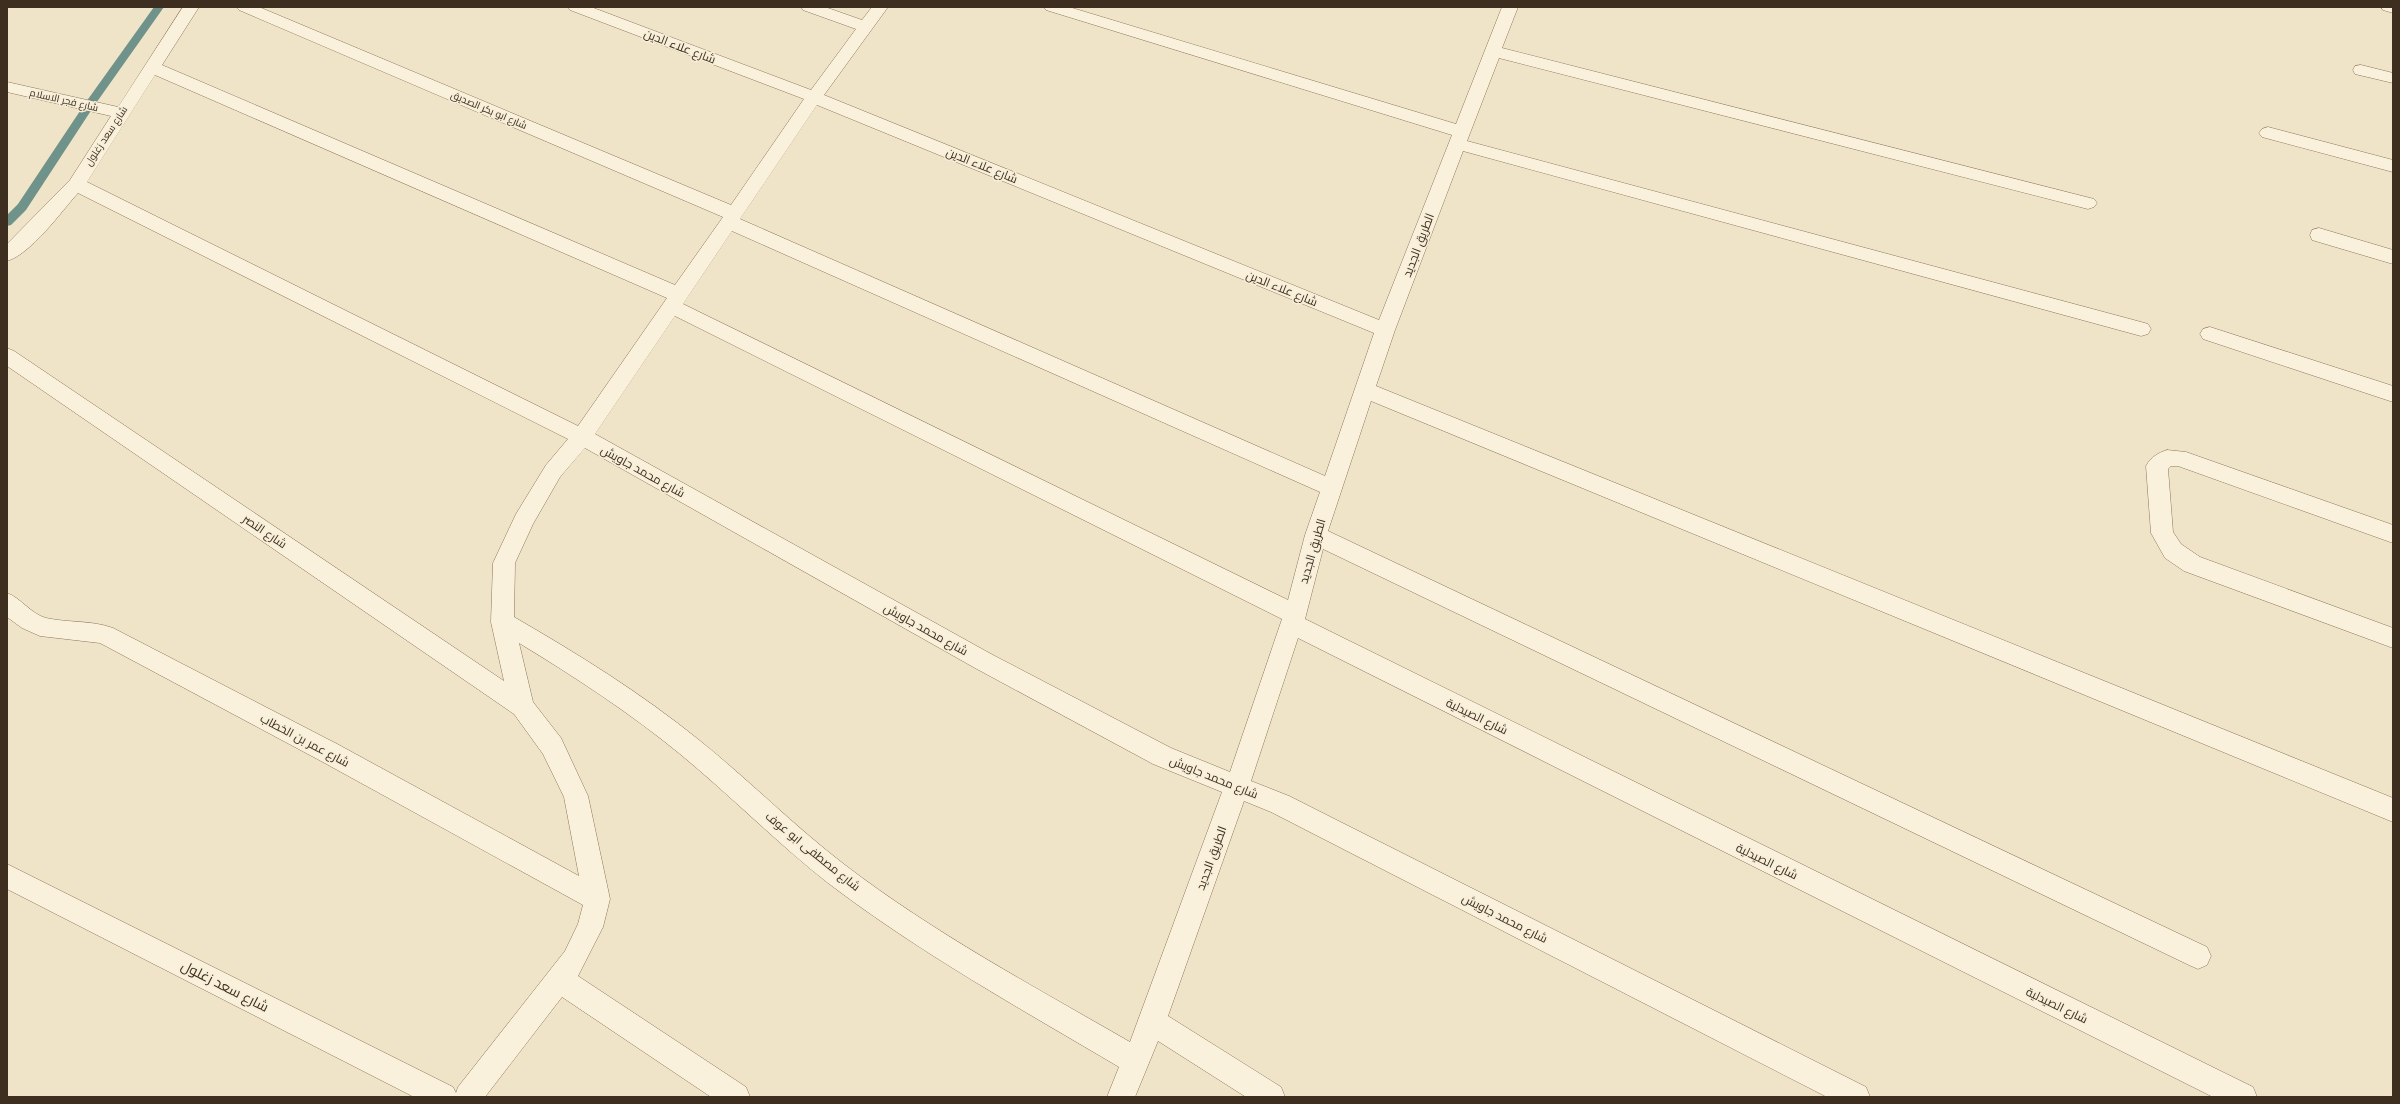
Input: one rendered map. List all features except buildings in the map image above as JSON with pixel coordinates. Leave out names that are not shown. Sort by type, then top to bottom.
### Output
[{"type":"street","name":"شارع سعد زغلول","points":[[7,254],[23,241],[76,184],[191,7]]},
{"type":"street","name":"شارع ابو بكر الصديق","points":[[245,7],[731,218],[1331,488]]},
{"type":"street","name":"شارع علاء الدين","points":[[576,7],[814,97],[1385,330]]},
{"type":"street","points":[[809,7],[866,27]]},
{"type":"street","points":[[468,1097],[574,960],[590,927],[597,899],[576,796],[552,746],[522,706],[502,622],[504,563],[524,520],[553,471],[582,437],[814,97],[880,7]]},
{"type":"street","points":[[1052,7],[1460,138],[2141,329]]},
{"type":"street","name":"الطريق الجديد","points":[[1121,1097],[1137,1062],[1152,1022],[1237,786],[1293,619],[1316,535],[1331,488],[1385,330],[1510,7]]},
{"type":"street","points":[[1493,51],[2088,203]]},
{"type":"street","name":"شارع الصيدلية","points":[[152,67],[675,301],[1293,619],[2243,1097]]},
{"type":"street","points":[[2361,70],[2393,78]]},
{"type":"street","name":"شارع فجر الاسلام","points":[[7,87],[121,113]]},
{"type":"street","points":[[2268,133],[2393,166]]},
{"type":"street","name":"شارع محمد جاويش","points":[[76,184],[582,437],[990,665],[1162,756],[1280,804],[1856,1097]]},
{"type":"street","points":[[2319,235],[2393,257]]},
{"type":"street","points":[[2210,334],[2393,394]]},
{"type":"street","name":"شارع النصر","points":[[7,356],[522,706]]},
{"type":"street","points":[[1365,390],[2393,810]]},
{"type":"street","points":[[2393,534],[2179,458],[2167,458],[2157,466],[2162,533],[2173,551],[2192,564],[2393,638]]},
{"type":"street","points":[[1316,535],[2198,956]]},
{"type":"street","name":"شارع عمر بن الخطاب","points":[[7,603],[21,615],[45,628],[77,629],[105,635],[330,752],[597,899]]},
{"type":"street","name":"شارع مصطفى ابو عوف","points":[[502,622],[563,657],[669,731],[836,872],[883,908],[942,947],[1137,1062]]},
{"type":"street","name":"شارع سعد زغلول","points":[[7,876],[443,1097]]},
{"type":"street","points":[[559,979],[736,1097]]},
{"type":"street","points":[[1152,1022],[1271,1097]]},
{"type":"waterway","points":[[7,222],[22,207],[90,104],[159,7]]}]
